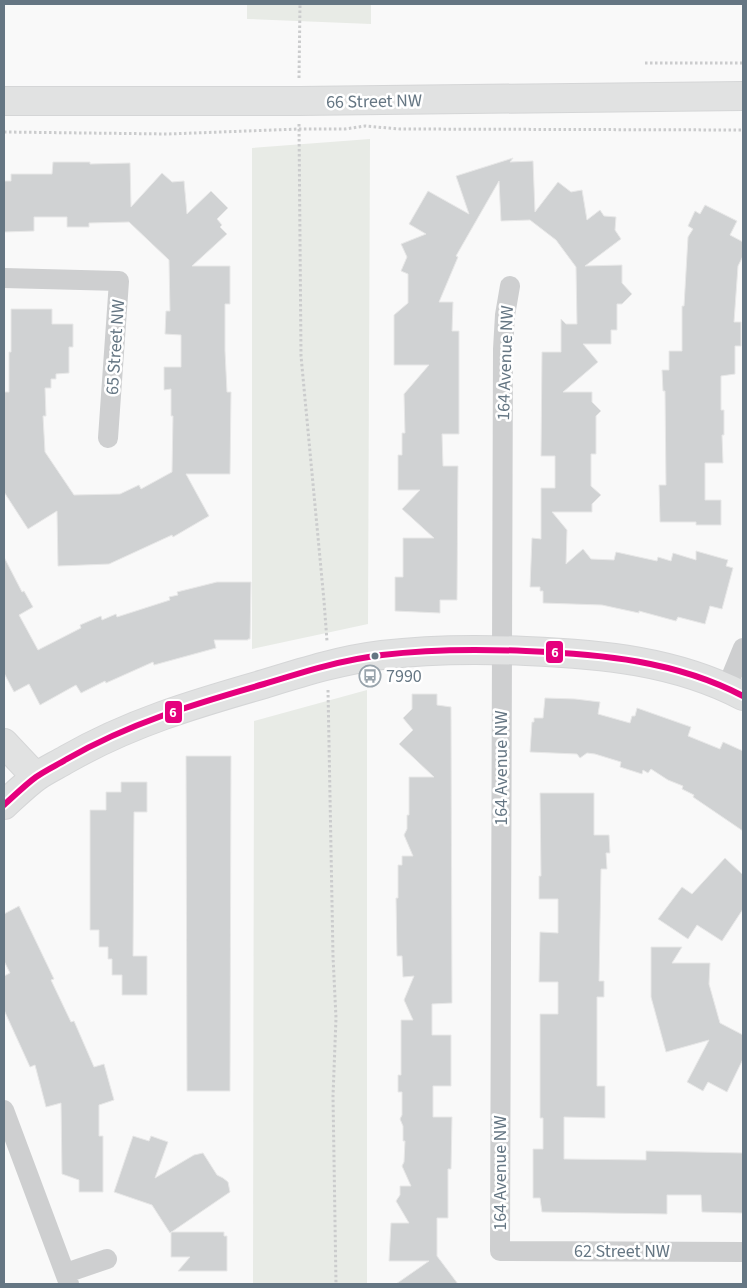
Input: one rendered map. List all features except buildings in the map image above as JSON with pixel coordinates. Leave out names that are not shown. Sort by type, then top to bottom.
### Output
[{"type":"street","name":"66 Street NW","points":[[4,101],[299,102],[743,96]]},
{"type":"street","name":"65 Street NW","points":[[4,278],[119,281],[108,438]]},
{"type":"street","name":"164 Avenue NW","points":[[500,1250],[503,349],[505,315],[510,286]]},
{"type":"street","points":[[4,805],[36,777],[96,743],[158,716],[189,705],[328,665],[379,655],[424,650],[566,652],[622,658],[675,669],[735,691],[743,648]]},
{"type":"street","points":[[4,743],[36,777]]},
{"type":"street","points":[[4,1110],[68,1278],[107,1259]]},
{"type":"street","name":"62 Street NW","points":[[500,1250],[743,1252]]},
{"type":"path","points":[[299,102],[300,4]]},
{"type":"path","points":[[646,63],[743,62]]},
{"type":"path","points":[[4,132],[168,134],[290,129],[345,129],[365,126],[400,130],[743,130]]},
{"type":"shaded area","points":[[247,4],[371,4],[371,24],[247,19]]},
{"type":"shaded area","points":[[370,139],[368,624],[252,649],[252,148]]},
{"type":"shaded area","points":[[367,690],[367,1284],[253,1284],[254,721]]},
{"type":"transit line","name":"6","points":[[4,805],[28,783],[44,772],[91,746],[139,725],[188,707],[293,675],[367,657],[454,650],[508,650],[582,654],[665,667],[718,684],[743,696]]},
{"type":"place","name":"7990","points":[[370,676]]}]
